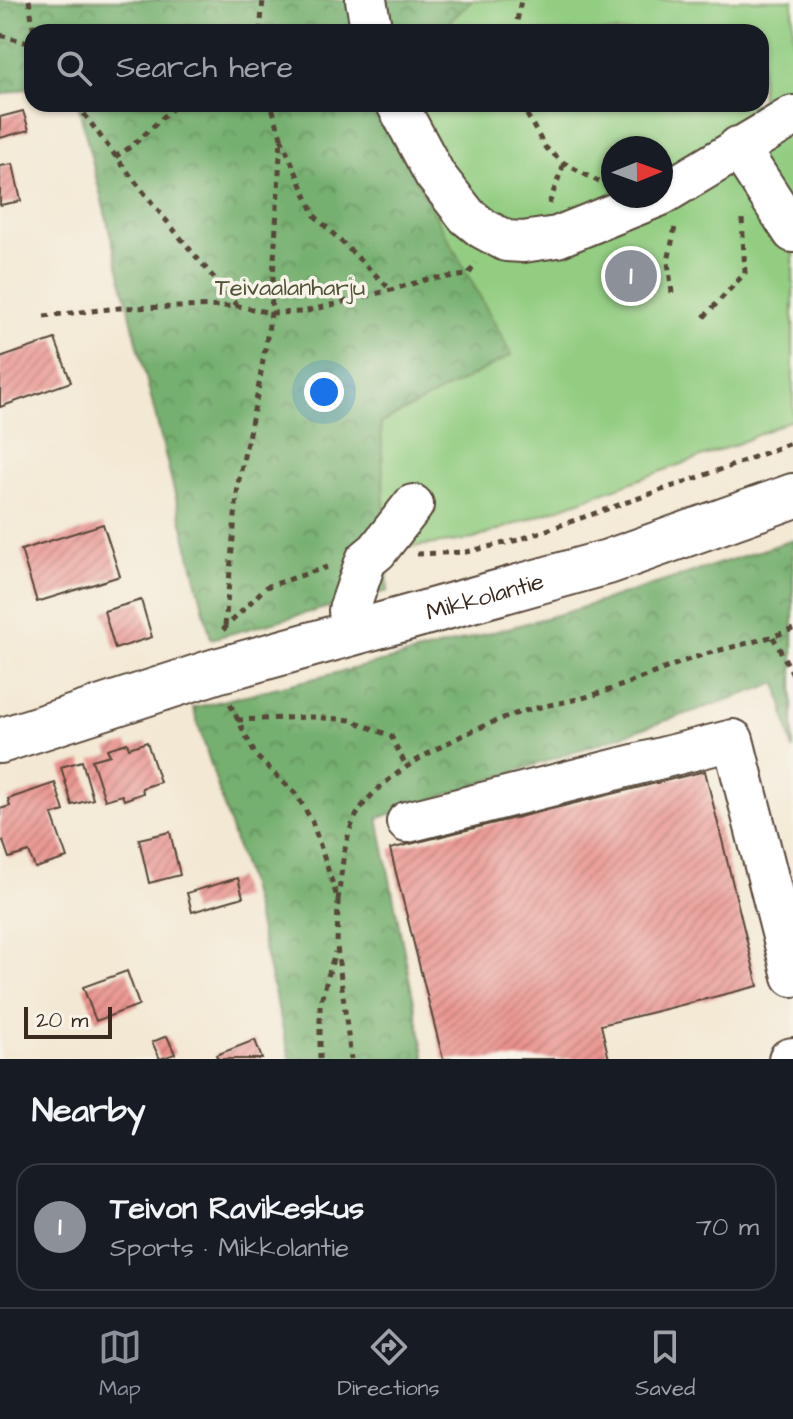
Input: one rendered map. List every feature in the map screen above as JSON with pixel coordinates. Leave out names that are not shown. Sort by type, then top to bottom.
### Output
[{"type":"main road","name":"Mikkolantie","points":[[0,741],[174,684],[218,653],[351,633],[608,562],[793,496]]},
{"type":"lane","points":[[366,0],[370,24]]},
{"type":"lane","points":[[401,112],[435,175],[467,216],[506,241],[557,237],[626,208]]},
{"type":"lane","points":[[673,188],[793,116]]},
{"type":"lane","points":[[738,147],[793,232]]},
{"type":"lane","points":[[351,633],[349,610],[366,560],[377,551],[413,505]]},
{"type":"lane","points":[[407,822],[733,740],[787,922],[793,976]]},
{"type":"path","points":[[29,0],[33,24]]},
{"type":"path","points":[[261,24],[263,0]]},
{"type":"path","points":[[516,24],[521,0]]},
{"type":"path","points":[[0,35],[24,42]]},
{"type":"path","points":[[83,112],[181,240],[238,306]]},
{"type":"path","points":[[115,157],[132,146],[169,112]]},
{"type":"path","points":[[273,112],[315,216],[391,290]]},
{"type":"path","points":[[525,112],[545,147],[564,163],[601,183]]},
{"type":"path","points":[[281,137],[271,313],[238,484],[225,627],[218,653],[237,720],[256,756],[296,794],[312,821],[338,900]]},
{"type":"path","points":[[669,208],[668,262],[672,293]]},
{"type":"path","points":[[704,317],[745,273],[741,210]]},
{"type":"path","points":[[44,316],[119,308],[238,306],[271,313],[303,312],[428,279],[468,275],[495,236]]},
{"type":"path","points":[[225,627],[266,587],[323,567],[415,554],[466,552],[518,540],[793,442]]},
{"type":"path","points":[[351,1059],[337,947],[338,900],[349,832],[357,813],[372,793],[406,766],[513,715],[592,695],[697,657],[793,629]]},
{"type":"path","points":[[773,637],[793,674]]},
{"type":"path","points":[[237,720],[312,717],[351,720],[391,736],[406,766]]},
{"type":"path","points":[[320,1059],[320,1004],[337,947]]},
{"type":"green space","points":[[0,0],[473,0],[447,24],[24,24],[24,89],[0,95]]},
{"type":"green space","points":[[473,0],[793,0],[793,419],[737,444],[474,539],[386,550],[381,423],[512,355],[378,112],[769,112],[769,24],[447,24]]},
{"type":"green space","name":"Teivaalanharju","points":[[80,112],[378,112],[513,355],[381,423],[388,591],[211,639]]},
{"type":"green space","points":[[793,540],[793,750],[777,683],[378,818],[425,1059],[290,1059],[250,889],[193,708],[571,611]]},
{"type":"building","points":[[23,111],[29,130],[0,138],[0,117]]},
{"type":"building","points":[[13,164],[21,201],[0,205],[0,166]]},
{"type":"building","points":[[55,339],[71,382],[0,407],[0,358]]},
{"type":"building","points":[[103,524],[120,576],[37,602],[21,550]]},
{"type":"building","points":[[141,600],[152,637],[115,649],[104,611]]},
{"type":"building","points":[[147,742],[160,782],[142,788],[143,793],[124,800],[122,795],[105,800],[92,760],[110,755],[107,749],[127,743],[129,748]]},
{"type":"building","points":[[82,761],[93,799],[72,805],[61,767]]},
{"type":"building","points":[[705,771],[758,986],[601,1025],[609,1059],[443,1059],[390,849]]},
{"type":"building","points":[[55,783],[64,811],[52,815],[67,858],[35,868],[29,852],[9,858],[3,841],[0,842],[0,809],[10,806],[8,799]]},
{"type":"building","points":[[170,832],[180,875],[149,883],[139,839]]},
{"type":"building","points":[[238,878],[243,897],[192,912],[187,893]]},
{"type":"building","points":[[127,971],[139,1005],[96,1021],[83,987]]},
{"type":"building","points":[[167,1036],[175,1054],[160,1059],[152,1042]]},
{"type":"building","points":[[255,1040],[262,1059],[218,1059],[216,1055]]},
{"type":"place","name":"Teivon Ravikeskus","points":[[631,276]]}]
